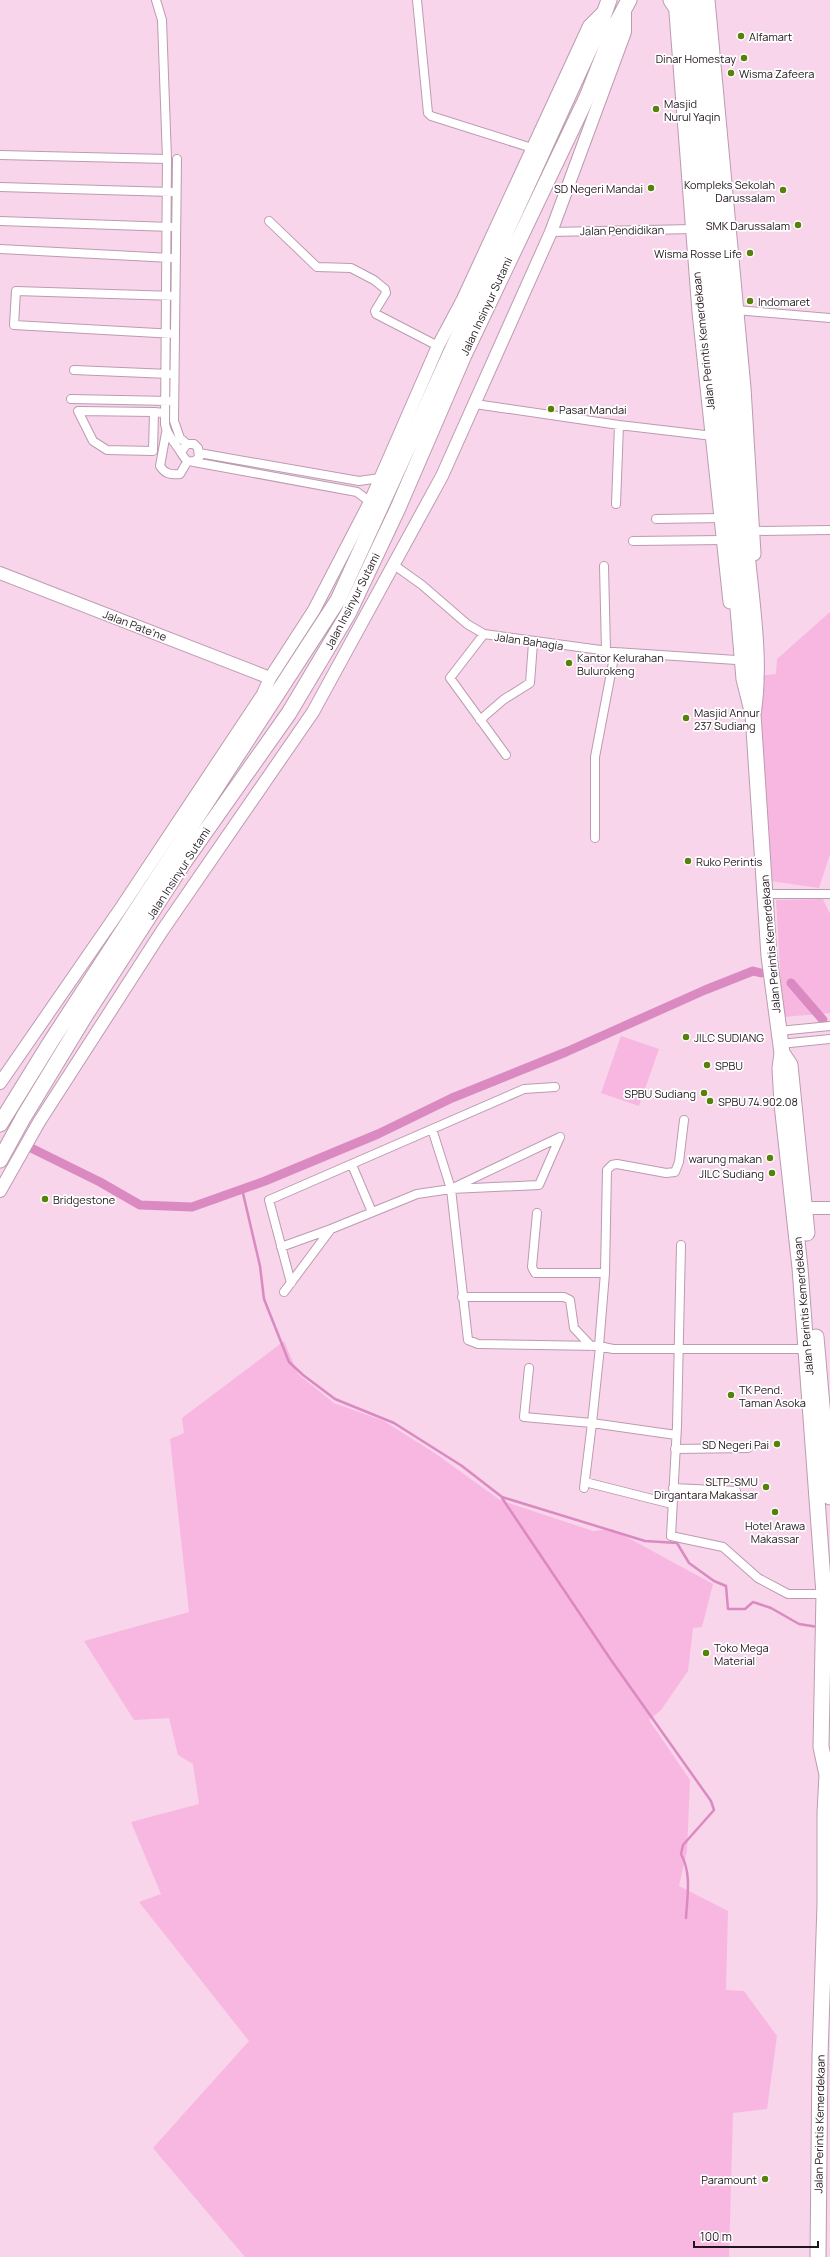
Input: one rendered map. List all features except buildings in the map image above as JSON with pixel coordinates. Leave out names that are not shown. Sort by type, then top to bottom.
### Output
[{"type":"highway","name":"Jalan Perintis Kemerdekaan","points":[[706,1],[704,64],[723,305],[742,484],[750,679]]},
{"type":"highway","name":"Jalan Perintis Kemerdekaan","points":[[676,2],[692,66],[750,679],[773,894],[769,956],[780,1043],[782,1104],[799,1208],[830,1497]]},
{"type":"highway","name":"Jalan Insinyur Sutami","points":[[0,1160],[23,1118],[83,1019],[184,862],[289,713],[348,614],[398,508],[464,355],[587,97],[615,26],[627,4]]},
{"type":"highway","name":"Jalan Insinyur Sutami","points":[[0,1124],[50,1043],[338,600],[599,28],[607,5]]},
{"type":"highway","name":"Jalan Perintis Kemerdekaan","points":[[799,1208],[806,1348],[824,1594],[821,1747],[829,1771],[826,1905],[820,2056],[822,2185],[818,2257]]},
{"type":"main road","name":"Jalan Perintis Kemerdekaan","points":[[676,2],[699,312],[736,660],[738,671],[750,679],[761,666],[744,388],[706,1]]},
{"type":"street","points":[[156,0],[162,20],[167,159],[165,333],[166,442],[160,466],[164,472],[172,475],[180,474],[191,462],[199,458],[200,453],[194,444],[187,444],[180,438],[176,430],[174,374],[177,159]]},
{"type":"street","points":[[417,0],[428,113],[431,116],[532,148]]},
{"type":"street","points":[[0,1191],[39,1122],[162,931],[314,712],[442,476],[551,232],[625,32],[627,4]]},
{"type":"street","points":[[0,1083],[196,796],[263,694],[270,678],[314,610],[370,502],[438,346],[463,299],[589,26],[607,5]]},
{"type":"street","points":[[0,155],[167,159]]},
{"type":"street","points":[[0,187],[177,193]]},
{"type":"street","points":[[0,221],[176,227]]},
{"type":"street","points":[[269,221],[317,267],[351,268],[379,283],[386,293],[375,311],[376,314],[438,346]]},
{"type":"street","name":"Jalan Pendidikan","points":[[551,232],[693,229]]},
{"type":"street","points":[[0,249],[176,258]]},
{"type":"street","points":[[175,296],[16,291],[14,325],[175,334]]},
{"type":"street","points":[[736,310],[830,318]]},
{"type":"street","points":[[74,370],[174,374]]},
{"type":"street","points":[[71,399],[174,402]]},
{"type":"street","points":[[475,404],[619,425],[713,436]]},
{"type":"street","points":[[154,412],[153,451],[107,450],[93,441],[78,411],[154,412],[165,413]]},
{"type":"street","points":[[616,504],[619,425]]},
{"type":"street","points":[[166,431],[181,452],[183,459],[191,462],[356,492],[370,502]]},
{"type":"street","points":[[181,452],[187,444]]},
{"type":"street","points":[[200,453],[359,481],[380,478]]},
{"type":"street","points":[[356,492],[361,485],[359,481]]},
{"type":"street","points":[[656,519],[721,518]]},
{"type":"street","points":[[753,531],[830,530]]},
{"type":"street","points":[[633,541],[724,540]]},
{"type":"street","name":"Jalan Bahagia","points":[[394,565],[427,590],[467,624],[484,634],[533,642],[615,652],[736,660]]},
{"type":"street","points":[[604,566],[606,651]]},
{"type":"street","name":"Jalan Pate'ne","points":[[0,573],[270,678]]},
{"type":"street","points":[[484,634],[450,676],[452,682],[506,755]]},
{"type":"street","points":[[480,720],[503,700],[530,682],[533,642]]},
{"type":"street","points":[[595,838],[595,757],[615,652]]},
{"type":"street","points":[[773,894],[830,894]]},
{"type":"street","points":[[780,1043],[830,1026]]},
{"type":"street","points":[[780,1043],[830,1039]]},
{"type":"street","points":[[290,1283],[269,1200],[524,1089],[555,1087]]},
{"type":"street","points":[[672,1504],[585,1485],[592,1423],[604,1273],[607,1170],[612,1165],[617,1164],[666,1173],[675,1172],[680,1162],[684,1120]]},
{"type":"street","points":[[432,1129],[451,1189],[467,1336],[472,1343],[677,1349],[806,1348]]},
{"type":"street","points":[[281,1247],[331,1229],[417,1194],[451,1189],[539,1185],[560,1136],[451,1189]]},
{"type":"street","points":[[352,1165],[372,1212]]},
{"type":"street","points":[[799,1208],[830,1208]]},
{"type":"street","points":[[537,1213],[532,1267],[535,1273],[604,1273]]},
{"type":"street","points":[[284,1292],[331,1229]]},
{"type":"street","points":[[681,1245],[677,1349],[676,1435],[671,1534],[673,1538],[723,1547],[758,1578],[788,1594],[824,1594]]},
{"type":"street","points":[[462,1297],[564,1297],[570,1300],[574,1328],[597,1347]]},
{"type":"street","points":[[529,1368],[523,1414],[524,1417],[592,1423],[676,1435]]},
{"type":"street","points":[[675,1450],[748,1448]]},
{"type":"street","points":[[673,1488],[736,1491]]},
{"type":"shaded area","points":[[830,612],[830,854],[819,888],[771,881],[758,676],[776,674],[777,659]]},
{"type":"shaded area","points":[[823,899],[830,914],[830,1013],[783,1017],[776,900]]},
{"type":"shaded area","points":[[621,1036],[659,1049],[639,1106],[601,1093]]},
{"type":"shaded area","points":[[284,1341],[298,1374],[334,1403],[384,1421],[436,1454],[500,1500],[593,1531],[612,1529],[713,1584],[702,1627],[693,1628],[688,1671],[661,1710],[649,1720],[690,1780],[687,1851],[679,1886],[728,1911],[726,1990],[744,1991],[777,2036],[767,2109],[733,2113],[729,2257],[245,2257],[153,2148],[249,2041],[139,1902],[161,1894],[131,1822],[199,1804],[193,1764],[178,1755],[169,1718],[134,1720],[84,1641],[189,1612],[170,1439],[184,1433],[182,1418]]},
{"type":"waterway","points":[[25,1145],[100,1182],[140,1205],[192,1207],[265,1181],[378,1134],[452,1098],[566,1052],[705,990],[753,971],[761,973]]},
{"type":"waterway","points":[[791,983],[823,1020]]},
{"type":"waterway","points":[[242,1189],[260,1266],[264,1299],[289,1362],[303,1375],[335,1399],[394,1423],[462,1466],[502,1497],[645,1541],[677,1543],[689,1563],[714,1581],[726,1586],[728,1609],[745,1609],[753,1602],[771,1608],[799,1624],[818,1627]]},
{"type":"waterway","points":[[502,1498],[611,1660],[711,1801],[714,1810],[683,1845],[681,1854],[687,1869],[688,1878],[686,1918]]},
{"type":"place","name":"Alfamart","points":[[741,36]]},
{"type":"place","name":"Dinar Homestay","points":[[744,58]]},
{"type":"place","name":"Wisma Zafeera","points":[[731,73]]},
{"type":"place","name":"Masjid Nurul Yaqin","points":[[656,109]]},
{"type":"place","name":"SD Negeri Mandai","points":[[651,188]]},
{"type":"place","name":"Kompleks Sekolah Darussalam","points":[[783,190]]},
{"type":"place","name":"SMK Darussalam","points":[[798,225]]},
{"type":"place","name":"Wisma Rosse Life","points":[[750,253]]},
{"type":"place","name":"Indomaret","points":[[750,301]]},
{"type":"place","name":"Pasar Mandai","points":[[551,409]]},
{"type":"place","name":"Kantor Kelurahan Bulurokeng","points":[[569,663]]},
{"type":"place","name":"Masjid Annur 237 Sudiang","points":[[686,718]]},
{"type":"place","name":"Ruko Perintis","points":[[688,861]]},
{"type":"place","name":"JILC SUDIANG","points":[[686,1037]]},
{"type":"place","name":"SPBU","points":[[707,1065]]},
{"type":"place","name":"SPBU Sudiang","points":[[704,1093]]},
{"type":"place","name":"SPBU 74.902.08","points":[[710,1101]]},
{"type":"place","name":"warung makan","points":[[770,1158]]},
{"type":"place","name":"JILC Sudiang","points":[[772,1173]]},
{"type":"place","name":"Bridgestone","points":[[45,1199]]},
{"type":"place","name":"TK Pend. Taman Asoka","points":[[731,1395]]},
{"type":"place","name":"SD Negeri Pai","points":[[777,1444]]},
{"type":"place","name":"SLTP-SMU Dirgantara Makassar","points":[[766,1487]]},
{"type":"place","name":"Hotel Arawa Makassar","points":[[775,1512]]},
{"type":"place","name":"Toko Mega Material","points":[[706,1653]]},
{"type":"place","name":"Paramount","points":[[765,2179]]}]
